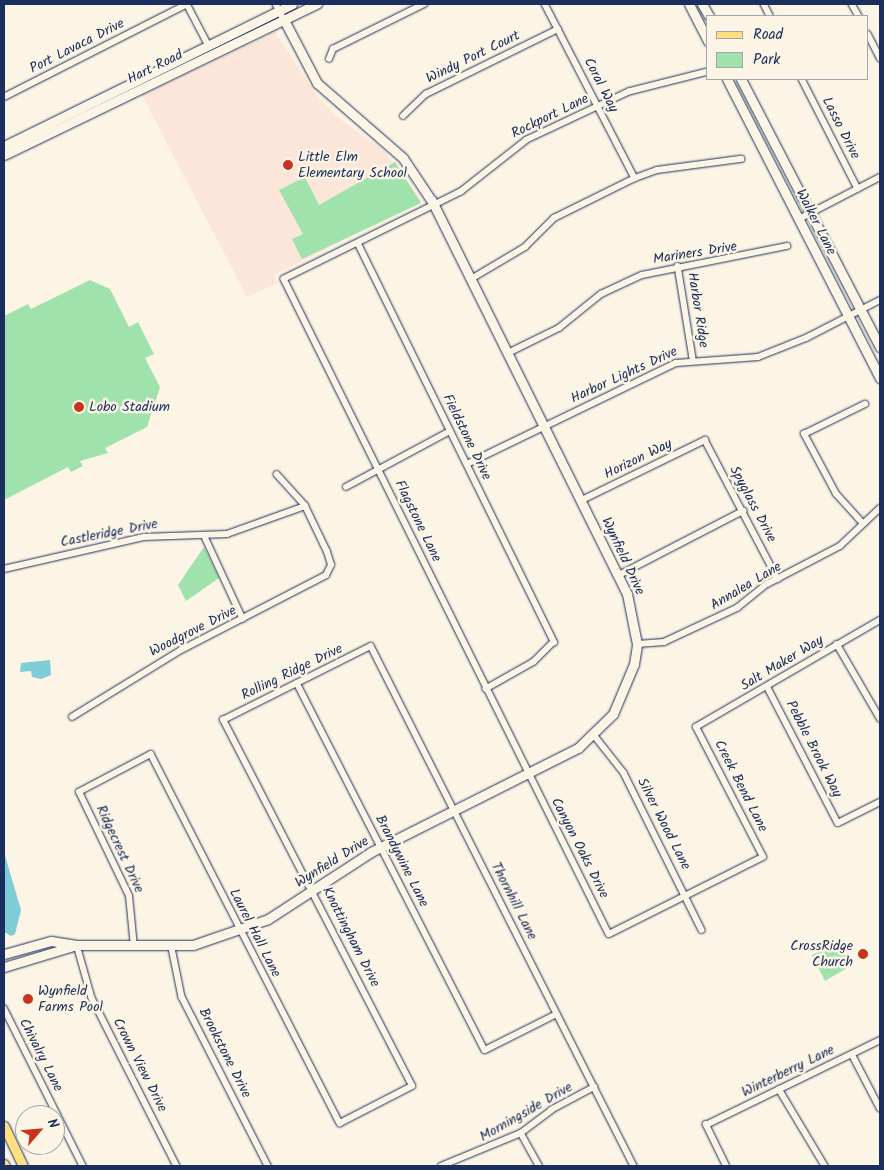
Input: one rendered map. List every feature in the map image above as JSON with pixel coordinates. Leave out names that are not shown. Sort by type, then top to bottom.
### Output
[{"type":"main road","points":[[4,1126],[23,1166]]},
{"type":"street","points":[[187,4],[211,50]]},
{"type":"street","name":"Port Lavaca Drive","points":[[4,97],[187,4]]},
{"type":"street","name":"Hart Road","points":[[211,50],[277,7],[292,4]]},
{"type":"street","name":"Hart Road","points":[[4,156],[82,113],[211,50],[284,20],[317,4]]},
{"type":"street","points":[[329,59],[334,49],[424,4]]},
{"type":"street","name":"Coral Way","points":[[545,4],[635,178]]},
{"type":"street","points":[[689,4],[706,37]]},
{"type":"street","points":[[702,4],[708,15]]},
{"type":"street","points":[[277,7],[284,20]]},
{"type":"street","name":"Wynfield Drive","points":[[4,954],[51,941],[77,945],[172,948],[240,932],[381,848],[528,774],[594,735],[626,689],[637,644],[634,616],[619,575],[471,279],[434,207],[403,158],[317,83],[284,20]]},
{"type":"street","name":"Windy Port Court","points":[[404,116],[426,94],[558,29]]},
{"type":"street","points":[[869,36],[880,58]]},
{"type":"street","name":"Rockport Lane","points":[[284,279],[434,207],[461,192],[527,140],[629,92],[706,73]]},
{"type":"street","name":"Walker Lane","points":[[728,80],[770,163],[804,217],[855,313],[880,378]]},
{"type":"street","points":[[737,80],[755,104]]},
{"type":"street","name":"Walker Lane","points":[[743,80],[755,104],[822,263],[880,347]]},
{"type":"street","name":"Lasso Drive","points":[[803,80],[858,189]]},
{"type":"street","name":"Hart Road","points":[[4,146],[82,113]]},
{"type":"street","points":[[471,279],[525,247],[554,218],[635,178],[657,170],[741,159]]},
{"type":"street","points":[[804,217],[880,177]]},
{"type":"street","name":"Fieldstone Drive","points":[[358,243],[554,642],[534,662],[486,689]]},
{"type":"street","name":"Mariners Drive","points":[[508,353],[559,328],[615,286],[678,266],[751,256],[787,246]]},
{"type":"street","name":"Harbor Ridge","points":[[678,266],[693,358]]},
{"type":"street","name":"Flagstone Lane","points":[[284,279],[528,774]]},
{"type":"street","name":"Harbor Lights Drive","points":[[467,464],[693,358],[758,357],[880,300]]},
{"type":"street","points":[[855,313],[880,353]]},
{"type":"street","points":[[863,524],[836,494],[804,434],[865,404]]},
{"type":"street","points":[[346,487],[379,471],[450,430]]},
{"type":"street","name":"Horizon Way","points":[[582,500],[705,440]]},
{"type":"street","name":"Spyglass Drive","points":[[705,440],[778,579]]},
{"type":"street","points":[[277,474],[305,506]]},
{"type":"street","name":"Castleridge Drive","points":[[4,569],[144,536],[205,537],[305,506]]},
{"type":"street","name":"Woodgrove Drive","points":[[72,718],[153,666],[328,572],[330,557],[305,506]]},
{"type":"street","name":"Annalea Lane","points":[[637,644],[664,642],[687,633],[737,608],[778,579],[840,546],[880,508]]},
{"type":"street","points":[[619,575],[742,511]]},
{"type":"street","points":[[205,537],[243,619]]},
{"type":"street","name":"Salt Maker Way","points":[[696,726],[880,620]]},
{"type":"street","points":[[838,644],[879,714]]},
{"type":"street","name":"Rolling Ridge Drive","points":[[223,720],[371,646]]},
{"type":"street","name":"Thornhill Lane","points":[[371,646],[634,1166]]},
{"type":"street","name":"Brandywine Lane","points":[[297,683],[485,1050],[557,1014]]},
{"type":"street","name":"Pebble Brook Way","points":[[767,686],[838,823],[880,802]]},
{"type":"street","name":"Knottingham Drive","points":[[223,720],[312,889],[412,1086],[340,1123]]},
{"type":"street","name":"Creek Bend Lane","points":[[686,896],[762,858],[696,726]]},
{"type":"street","name":"Silver Wood Lane","points":[[594,735],[624,773],[702,930]]},
{"type":"street","name":"Ridgecrest Drive","points":[[134,947],[129,896],[79,792],[151,754]]},
{"type":"street","name":"Laurel Hall Lane","points":[[151,754],[240,932],[340,1123]]},
{"type":"street","name":"Canyon Oaks Drive","points":[[528,774],[609,934],[686,896]]},
{"type":"street","name":"Wynfield Drive","points":[[4,966],[77,945]]},
{"type":"street","name":"Crown View Drive","points":[[77,945],[92,998],[177,1166]]},
{"type":"street","name":"Brookstone Drive","points":[[172,948],[182,997],[268,1166]]},
{"type":"street","name":"Chivalry Lane","points":[[4,1008],[83,1166]]},
{"type":"street","name":"Winterberry Lane","points":[[726,1166],[706,1125],[880,1040]]},
{"type":"street","points":[[852,1054],[880,1108]]},
{"type":"street","name":"Morningside Drive","points":[[441,1166],[482,1153],[521,1133],[551,1110],[594,1087]]},
{"type":"street","points":[[779,1089],[825,1166]]},
{"type":"street","points":[[521,1133],[539,1166]]},
{"type":"shaded area","name":"Little Elm Elementary School","points":[[275,32],[317,96],[337,117],[384,151],[422,201],[274,275],[278,283],[247,297],[142,95]]},
{"type":"green space","points":[[395,162],[421,203],[302,259],[292,239],[303,234],[279,190],[305,177],[319,205]]},
{"type":"green space","name":"Lobo Stadium","points":[[90,280],[110,289],[129,327],[138,322],[154,354],[145,358],[160,387],[147,427],[105,448],[108,453],[80,461],[83,466],[71,472],[68,467],[4,500],[4,316],[28,304],[31,309]]},
{"type":"green space","points":[[204,547],[219,578],[186,601],[178,585]]},
{"type":"green space","points":[[837,942],[852,965],[825,981],[812,955]]},
{"type":"water","points":[[50,660],[51,675],[41,679],[32,677],[31,671],[20,672],[21,663]]},
{"type":"water","points":[[4,852],[21,910],[15,934],[11,936],[4,932]]},
{"type":"place","name":"Little Elm Elementary School","points":[[288,165]]},
{"type":"place","name":"Lobo Stadium","points":[[79,407]]},
{"type":"place","name":"CrossRidge Church","points":[[863,954]]},
{"type":"place","name":"Wynfield Farms Pool","points":[[28,999]]}]
